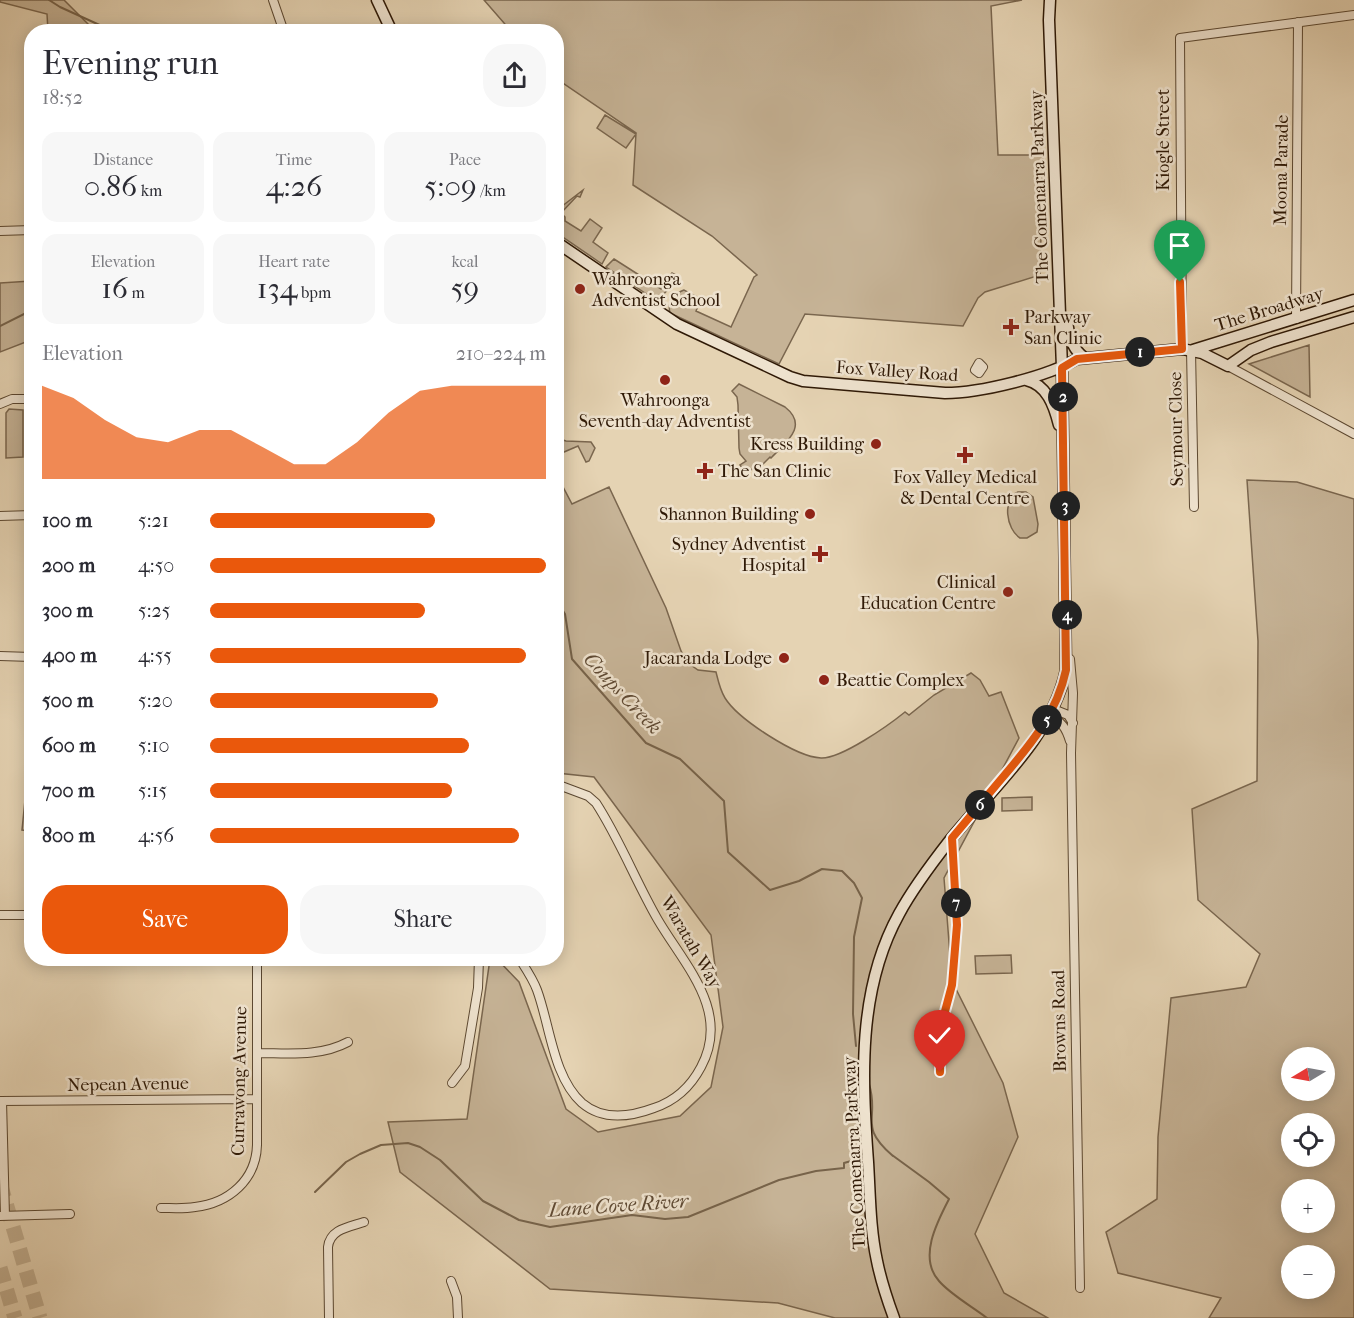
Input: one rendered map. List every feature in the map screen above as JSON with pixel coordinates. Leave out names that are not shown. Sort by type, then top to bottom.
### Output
[{"type":"main road","points":[[377,0],[388,24]]},
{"type":"main road","name":"The Comenarra Parkway","points":[[894,1318],[879,1269],[873,1232],[863,1077],[869,998],[898,915],[931,865],[1021,756],[1052,712],[1063,688],[1066,670],[1068,640],[1062,368],[1050,0]]},
{"type":"main road","name":"Fox Valley Road","points":[[564,247],[677,324],[803,381],[951,393],[1022,380],[1062,368],[1077,359],[1188,350],[1228,366]]},
{"type":"main road","points":[[1060,285],[1070,336],[1077,352],[1085,358]]},
{"type":"main road","name":"The Broadway","points":[[1188,350],[1354,300]]},
{"type":"main road","name":"The Broadway","points":[[1228,366],[1251,350],[1270,342],[1354,317]]},
{"type":"main road","points":[[1022,380],[1038,384],[1048,396],[1058,420],[1063,444]]},
{"type":"street","points":[[273,0],[281,24]]},
{"type":"street","points":[[1299,22],[1354,15]]},
{"type":"street","name":"Kiogle Street","points":[[1188,350],[1180,38],[1299,22]]},
{"type":"street","name":"Moona Parade","points":[[1296,319],[1299,22]]},
{"type":"street","points":[[0,231],[24,230]]},
{"type":"street","name":"Seymour Close","points":[[1188,350],[1194,507]]},
{"type":"street","name":"Fox Valley Road","points":[[1228,366],[1354,434]]},
{"type":"street","points":[[0,404],[12,399],[24,399]]},
{"type":"street","points":[[0,516],[24,515]]},
{"type":"street","name":"Browns Road","points":[[1068,640],[1073,723],[1071,753],[1080,1288]]},
{"type":"street","points":[[0,656],[24,657]]},
{"type":"street","points":[[1052,712],[1068,715],[1073,723]]},
{"type":"street","name":"Browns Road","points":[[1052,712],[1065,726],[1071,753]]},
{"type":"street","name":"Waratah Way","points":[[524,966],[537,990],[555,1054],[566,1083],[580,1102],[592,1110],[612,1116],[639,1113],[655,1108],[678,1095],[697,1076],[710,1048],[711,1018],[706,1000],[658,920],[596,804],[588,796],[564,787]]},
{"type":"street","points":[[940,1072],[940,1030],[952,985],[957,925],[952,838]]},
{"type":"street","points":[[0,915],[24,915]]},
{"type":"street","name":"Currawong Avenue","points":[[161,1208],[203,1206],[222,1198],[242,1185],[249,1177],[257,1160],[256,966]]},
{"type":"street","points":[[452,1083],[465,1066],[478,988],[479,966]]},
{"type":"street","points":[[258,1053],[320,1052],[334,1049],[348,1042]]},
{"type":"street","name":"Nepean Avenue","points":[[1,1101],[256,1099]]},
{"type":"street","points":[[1,1101],[3,1216],[70,1214]]},
{"type":"street","points":[[329,1318],[328,1241],[337,1231],[364,1222]]},
{"type":"street","points":[[451,1281],[458,1297],[458,1318]]},
{"type":"shaded area","points":[[0,0],[64,0],[88,24],[48,24],[47,14],[0,2]]},
{"type":"shaded area","points":[[484,0],[1022,0],[991,6],[998,155],[1043,155],[1040,275],[985,292],[978,298],[963,326],[805,314],[779,364],[670,313],[672,298],[684,290],[701,299],[696,311],[731,327],[757,275],[712,236],[633,185],[636,133],[564,84],[564,24],[505,24]]},
{"type":"shaded area","points":[[605,115],[636,134],[626,148],[597,128]]},
{"type":"shaded area","points":[[583,190],[580,197],[577,196],[564,210],[564,205]]},
{"type":"shaded area","points":[[564,216],[565,221],[581,231],[590,219],[602,228],[593,242],[608,253],[602,264],[564,238]]},
{"type":"shaded area","points":[[614,259],[661,289],[672,273],[676,275],[677,280],[657,301],[606,267]]},
{"type":"shaded area","points":[[24,281],[24,343],[0,352],[0,283]]},
{"type":"shaded area","points":[[1309,345],[1310,397],[1249,364]]},
{"type":"shaded area","points":[[739,384],[785,407],[795,421],[793,434],[783,446],[761,466],[745,472],[740,465],[746,461],[740,454],[739,448],[737,397],[732,391]]},
{"type":"shaded area","points":[[9,409],[23,410],[23,457],[6,458],[6,413]]},
{"type":"shaded area","points":[[564,440],[591,442],[595,448],[589,461],[586,462],[578,446],[564,452]]},
{"type":"shaded area","points":[[1247,480],[1297,482],[1354,499],[1354,1318],[1209,1318],[1221,1298],[1118,1273],[1106,1232],[1157,1199],[1158,1137],[1171,998],[1246,987],[1260,954],[1198,900],[1192,809],[1257,781],[1258,641]]},
{"type":"shaded area","points":[[609,487],[666,608],[681,651],[688,663],[698,670],[716,672],[722,692],[732,707],[768,736],[797,751],[821,758],[840,753],[877,733],[905,712],[909,715],[934,695],[971,673],[980,680],[989,696],[1001,692],[1019,738],[944,878],[952,981],[1003,1083],[1018,1137],[975,1234],[1004,1293],[1048,1318],[835,1318],[778,1303],[550,1289],[400,1172],[388,1122],[467,1119],[489,966],[504,966],[519,982],[566,1109],[598,1132],[680,1116],[711,1087],[723,1027],[711,935],[594,777],[564,774],[564,489],[572,504]]},
{"type":"shaded area","points":[[1018,492],[1026,492],[1033,497],[1038,524],[1037,532],[1027,538],[1020,538],[1015,534],[1009,521],[1008,507],[1013,496]]},
{"type":"shaded area","points":[[1032,797],[1032,810],[1002,811],[1002,798]]},
{"type":"shaded area","points":[[1011,955],[1012,973],[976,974],[975,956]]},
{"type":"waterway","name":"Coups Creek","points":[[49,0],[97,24]]},
{"type":"waterway","points":[[0,326],[24,314]]},
{"type":"waterway","name":"Coups Creek","points":[[564,612],[572,659],[646,743],[680,759],[724,801],[728,852],[770,890],[799,881],[822,869],[842,871],[854,883],[862,898],[854,937],[853,1014],[856,1046]]},
{"type":"waterway","name":"Coups Creek","points":[[869,1084],[872,1096],[872,1129],[882,1145],[893,1156]]},
{"type":"waterway","name":"Lane Cove River","points":[[315,1192],[346,1162],[360,1154],[381,1145],[408,1143],[420,1147],[440,1160],[483,1201],[519,1220],[550,1227],[632,1215],[665,1219],[688,1217],[779,1180],[816,1171],[844,1168],[844,1163],[858,1159]]},
{"type":"waterway","name":"Coups Creek","points":[[892,1155],[949,1199],[939,1218],[932,1240],[930,1262],[933,1272],[950,1291],[987,1318]]},
{"type":"tunnel","points":[[0,1183],[40,1318]]},
{"type":"tunnel","points":[[0,1268],[15,1318]]},
{"type":"place","name":"Wahroonga Adventist School","points":[[580,289]]},
{"type":"place","name":"Parkway San Clinic","points":[[1011,327]]},
{"type":"place","name":"Wahroonga Seventh-day Adventist","points":[[665,380]]},
{"type":"place","name":"Kress Building","points":[[876,444]]},
{"type":"place","name":"Fox Valley Medical & Dental Centre","points":[[965,455]]},
{"type":"place","name":"The San Clinic","points":[[705,471]]},
{"type":"place","name":"Shannon Building","points":[[810,514]]},
{"type":"place","name":"Sydney Adventist Hospital","points":[[820,554]]},
{"type":"place","name":"Clinical Education Centre","points":[[1008,592]]},
{"type":"place","name":"Jacaranda Lodge","points":[[784,658]]},
{"type":"place","name":"Beattie Complex","points":[[824,680]]},
{"type":"route","points":[[940,1072],[940,1030],[952,985],[957,925],[952,838],[1038,734],[1050,716],[1063,688],[1067,629],[1062,368],[1077,359],[1182,349],[1180,282]]}]
